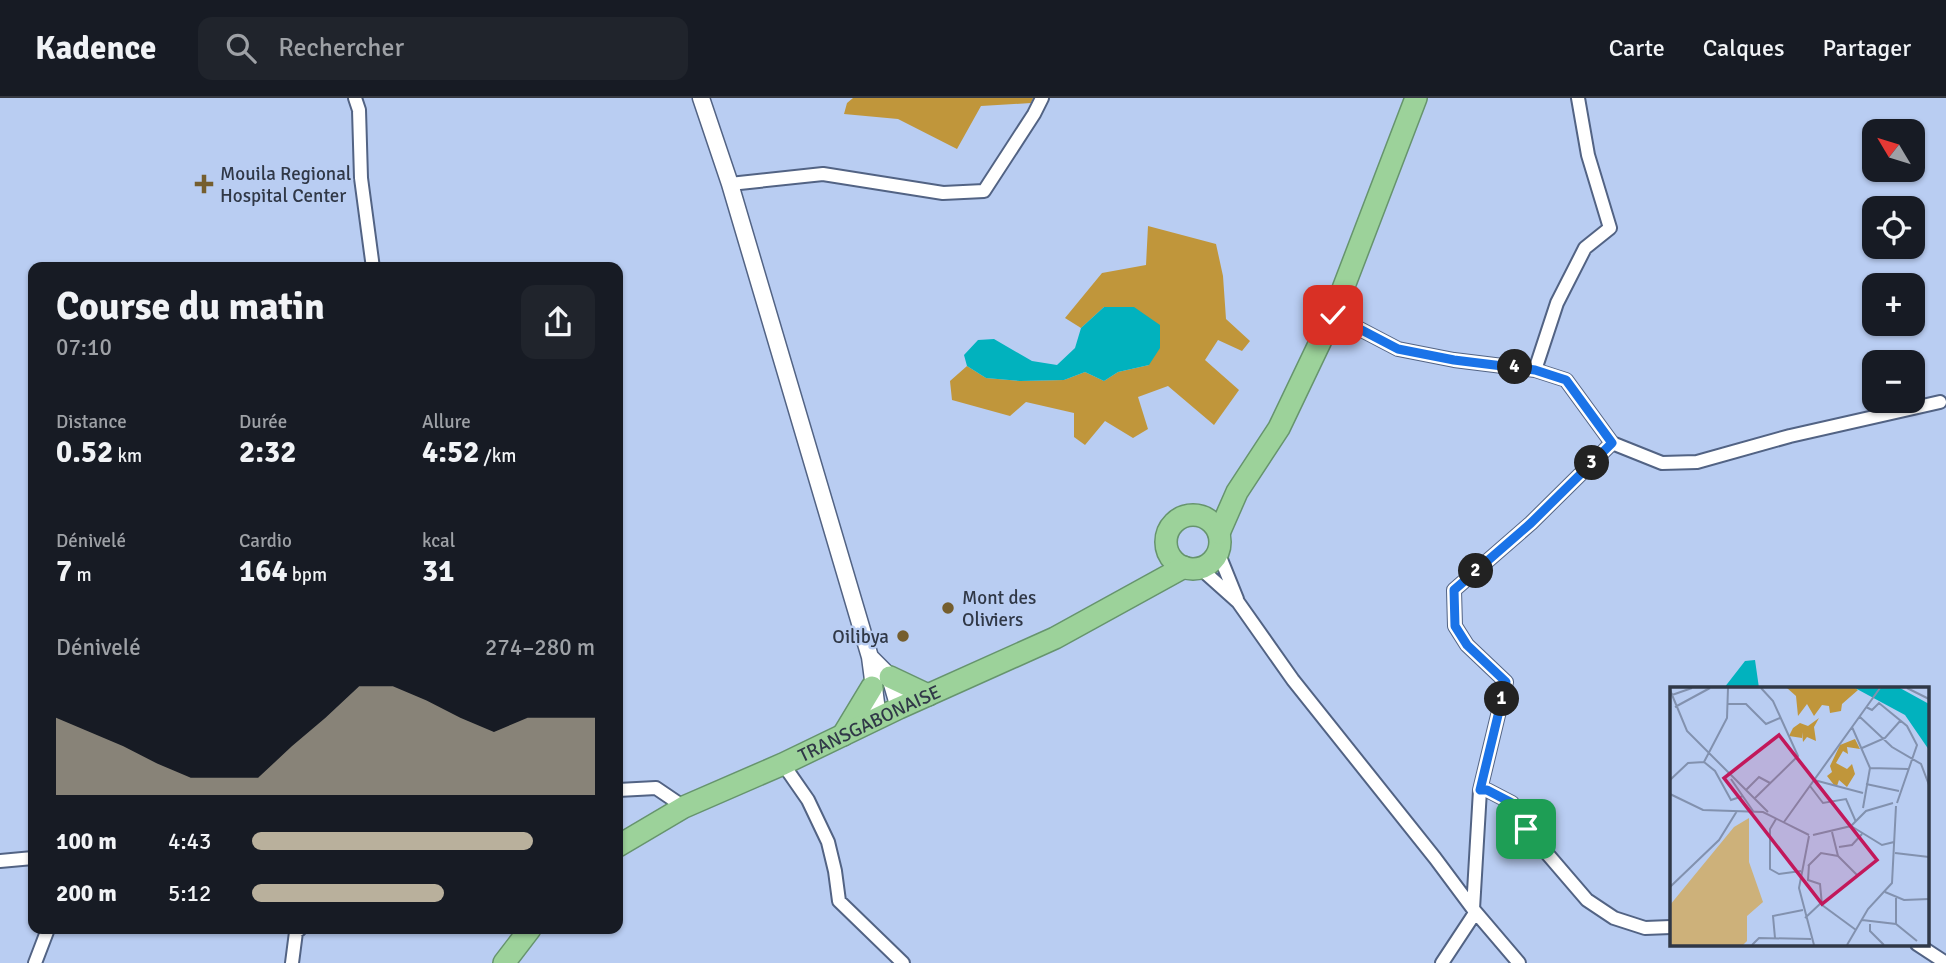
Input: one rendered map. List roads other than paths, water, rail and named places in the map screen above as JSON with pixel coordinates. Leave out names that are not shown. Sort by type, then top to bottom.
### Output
[{"type":"highway","points":[[1218,542],[1210,520],[1191,514],[1180,518],[1171,526],[1166,538],[1171,557],[1192,567],[1214,559],[1237,492],[1279,428],[1333,315],[1416,98]]},
{"type":"highway","points":[[1203,517],[1237,492]]},
{"type":"highway","name":"TRANSGABONAISE","points":[[1119,601],[1153,570],[1167,550]]},
{"type":"highway","name":"TRANSGABONAISE","points":[[623,842],[684,807],[1055,638],[1119,601],[1192,567]]},
{"type":"highway","points":[[843,735],[881,682],[928,695]]},
{"type":"highway","points":[[504,963],[526,934]]},
{"type":"street","points":[[355,98],[359,110],[361,178],[372,262]]},
{"type":"street","points":[[730,184],[823,174],[943,193],[984,191],[1042,98]]},
{"type":"street","points":[[1535,370],[1557,303],[1585,248],[1610,228],[1588,155],[1578,98]]},
{"type":"street","points":[[702,99],[730,184],[870,657],[881,682],[899,708]]},
{"type":"street","points":[[1333,315],[1398,349],[1454,360],[1535,370],[1566,380],[1612,443],[1662,463],[1697,462],[1790,436],[1940,402]]},
{"type":"street","points":[[1442,963],[1474,911],[1480,790],[1506,682],[1467,645],[1455,626],[1454,590],[1531,523],[1612,443]]},
{"type":"street","points":[[1218,542],[1238,603]]},
{"type":"street","points":[[1192,567],[1238,603],[1293,680],[1474,911],[1519,963]]},
{"type":"street","points":[[878,718],[881,682]]},
{"type":"street","points":[[783,764],[808,800],[828,842],[839,901],[903,963]]},
{"type":"street","points":[[623,790],[656,788],[684,807]]},
{"type":"street","points":[[1480,790],[1487,790],[1512,803],[1526,829],[1587,900],[1614,918],[1645,928],[1670,927]]},
{"type":"street","points":[[0,861],[28,858]]},
{"type":"street","points":[[35,963],[46,934]]},
{"type":"street","points":[[292,963],[296,934]]},
{"type":"street","points":[[1920,946],[1942,962]]},
{"type":"place","name":"Mouila Regional Hospital Center","points":[[204,184]]},
{"type":"place","name":"Mont des Oliviers","points":[[948,608]]},
{"type":"place","name":"Oilibya","points":[[903,636]]}]
